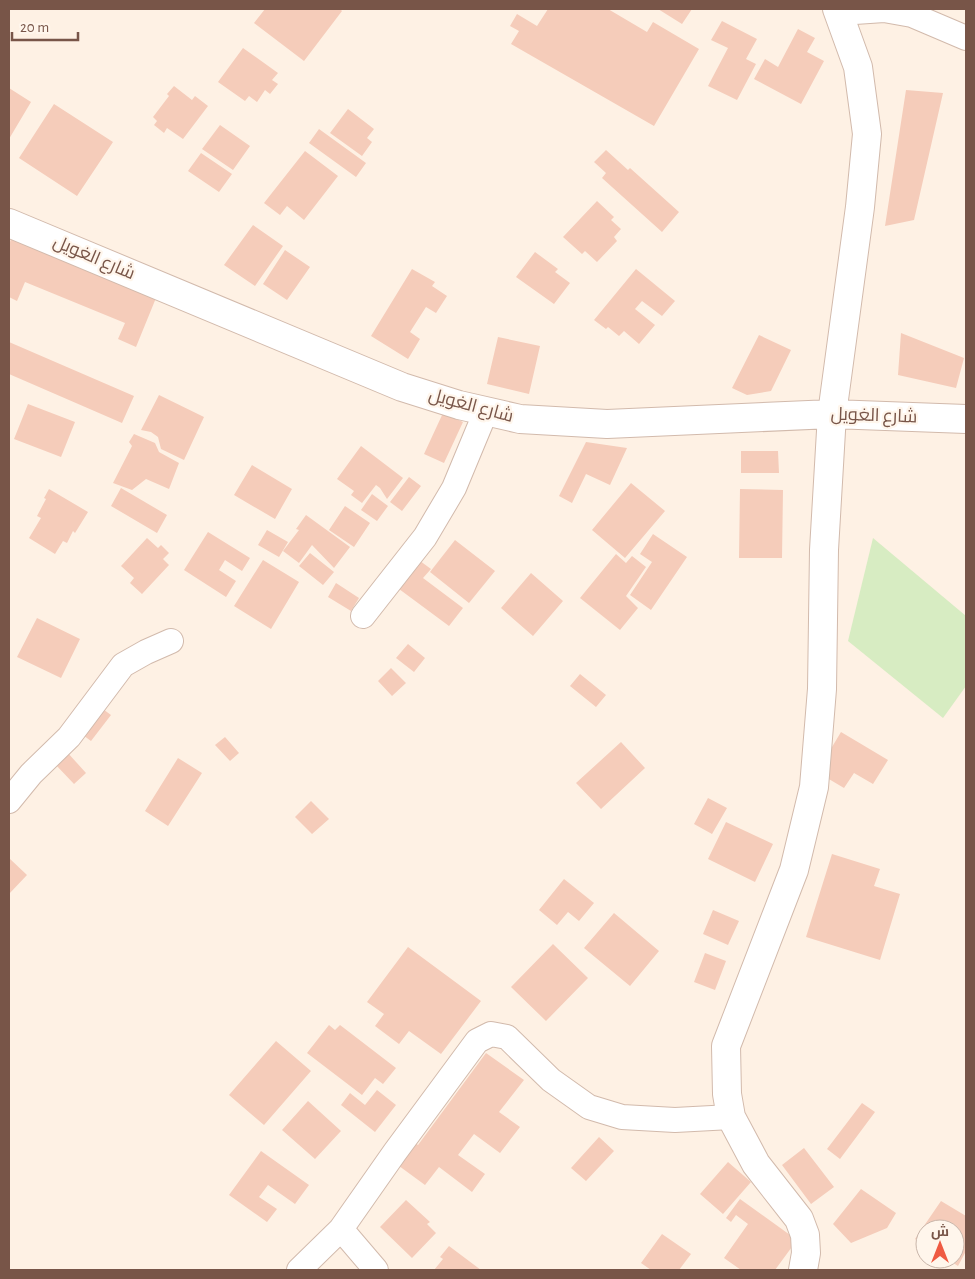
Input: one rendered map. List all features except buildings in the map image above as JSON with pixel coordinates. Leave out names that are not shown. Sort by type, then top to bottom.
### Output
[{"type":"street","points":[[803,1270],[806,1253],[805,1235],[799,1219],[756,1164],[731,1117],[726,1046],[794,870],[814,787],[822,689],[824,550],[832,414],[860,207],[867,134],[858,67],[838,11],[884,10],[912,15],[966,38]]},
{"type":"street","name":"شارع الغويل","points":[[9,223],[402,387],[459,405],[520,419],[607,424],[832,414],[966,419]]},
{"type":"street","points":[[363,616],[425,536],[454,488],[486,411]]},
{"type":"street","points":[[9,801],[31,774],[69,738],[123,665],[146,652],[172,641]]},
{"type":"street","points":[[299,1270],[340,1229],[394,1152],[477,1041],[491,1034],[507,1037],[551,1080],[589,1107],[622,1117],[675,1120],[731,1117]]},
{"type":"street","points":[[340,1229],[376,1270]]},
{"type":"green space","points":[[873,538],[966,616],[966,686],[943,718],[848,641]]}]
